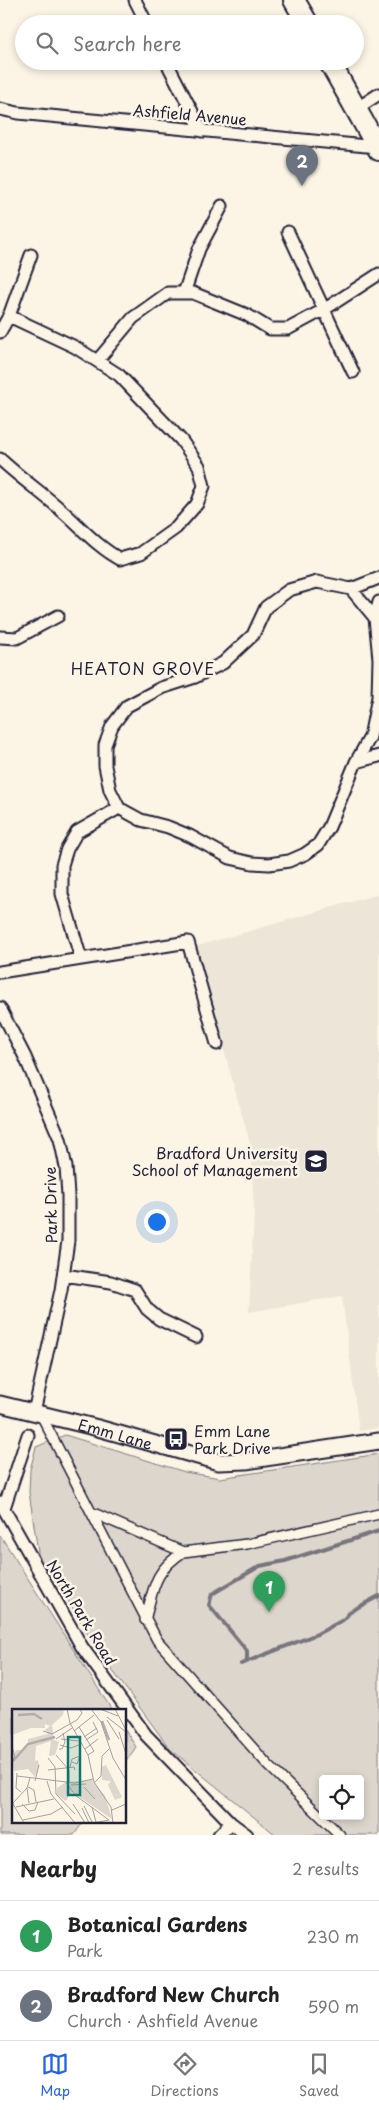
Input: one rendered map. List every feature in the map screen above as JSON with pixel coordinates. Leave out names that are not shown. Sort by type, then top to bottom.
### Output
[{"type":"highway","points":[[294,0],[303,15]]},
{"type":"highway","points":[[334,70],[378,149]]},
{"type":"street","points":[[135,0],[142,15]]},
{"type":"street","points":[[171,70],[202,131]]},
{"type":"street","points":[[356,109],[379,94]]},
{"type":"street","name":"Ashfield Avenue","points":[[0,109],[18,113],[378,149]]},
{"type":"street","points":[[184,293],[199,248],[222,206]]},
{"type":"street","points":[[288,232],[353,372]]},
{"type":"street","points":[[0,332],[8,316],[30,256]]},
{"type":"street","points":[[97,361],[133,318],[168,293],[194,293],[247,315],[270,329],[288,329],[325,309],[379,274]]},
{"type":"street","points":[[0,460],[60,508],[106,551],[120,558],[141,553],[176,528],[197,504],[204,486],[199,466],[181,440],[119,375],[75,347],[8,316]]},
{"type":"street","points":[[379,578],[351,589],[317,582],[289,590],[266,607],[253,635],[223,663],[195,676],[161,688],[127,706],[112,726],[105,745],[105,766],[110,790],[119,808],[141,820],[168,827],[190,836],[230,858],[252,863],[269,864],[289,861],[305,854],[318,845],[329,827],[356,762],[370,737],[378,697],[379,659],[375,618],[379,602]]},
{"type":"street","points":[[351,589],[375,618]]},
{"type":"street","points":[[0,637],[17,638],[58,616]]},
{"type":"street","points":[[356,762],[379,756]]},
{"type":"street","points":[[81,959],[62,894],[62,865],[67,849],[77,832],[119,808]]},
{"type":"street","points":[[0,972],[188,942],[217,1044]]},
{"type":"street","name":"Park Drive","points":[[0,1008],[25,1057],[60,1139],[66,1167],[68,1241],[64,1275],[37,1412]]},
{"type":"street","points":[[64,1275],[111,1282],[135,1290],[144,1305],[159,1319],[196,1337]]},
{"type":"street","name":"Emm Lane","points":[[0,1404],[37,1412],[219,1462],[246,1461],[379,1441]]},
{"type":"street","points":[[37,1412],[146,1620],[164,1650],[268,1766],[340,1835]]},
{"type":"street","points":[[2,1505],[28,1435]]},
{"type":"street","name":"North Park Road","points":[[2,1505],[82,1647],[146,1735],[231,1823],[247,1835]]},
{"type":"street","points":[[91,1512],[183,1552]]},
{"type":"street","points":[[146,1620],[154,1587],[161,1571],[167,1562],[183,1552],[247,1544],[379,1514]]},
{"type":"street","points":[[220,1835],[231,1823]]},
{"type":"shaded area","name":"Bradford University School of Management","points":[[379,894],[379,1428],[359,1431],[342,1296],[249,1312],[254,1213],[251,1147],[199,961],[197,946]]},
{"type":"shaded area","points":[[65,1435],[185,1472],[220,1478],[379,1454],[379,1835],[276,1835],[170,1749],[96,1648],[59,1585],[39,1559],[29,1492],[30,1470],[36,1447]]},
{"type":"shaded area","points":[[0,1535],[111,1709],[12,1709],[12,1822],[83,1822],[74,1835],[0,1835]]},
{"type":"shaded area","points":[[126,1732],[136,1747],[126,1762]]},
{"type":"waterway","points":[[247,1662],[247,1651],[209,1605],[212,1594],[260,1566],[285,1561],[379,1531]]},
{"type":"waterway","points":[[241,1664],[317,1634],[343,1620],[351,1611],[379,1596]]},
{"type":"place","name":"Bradford New Church","points":[[302,186]]},
{"type":"place","name":"Bradford University School of Management","points":[[316,1161]]},
{"type":"place","name":"Emm Lane Park Drive","points":[[176,1439]]},
{"type":"place","name":"Botanical Gardens","points":[[269,1612]]},
{"type":"district","name":"HEATON GROVE","points":[[143,668]]}]
